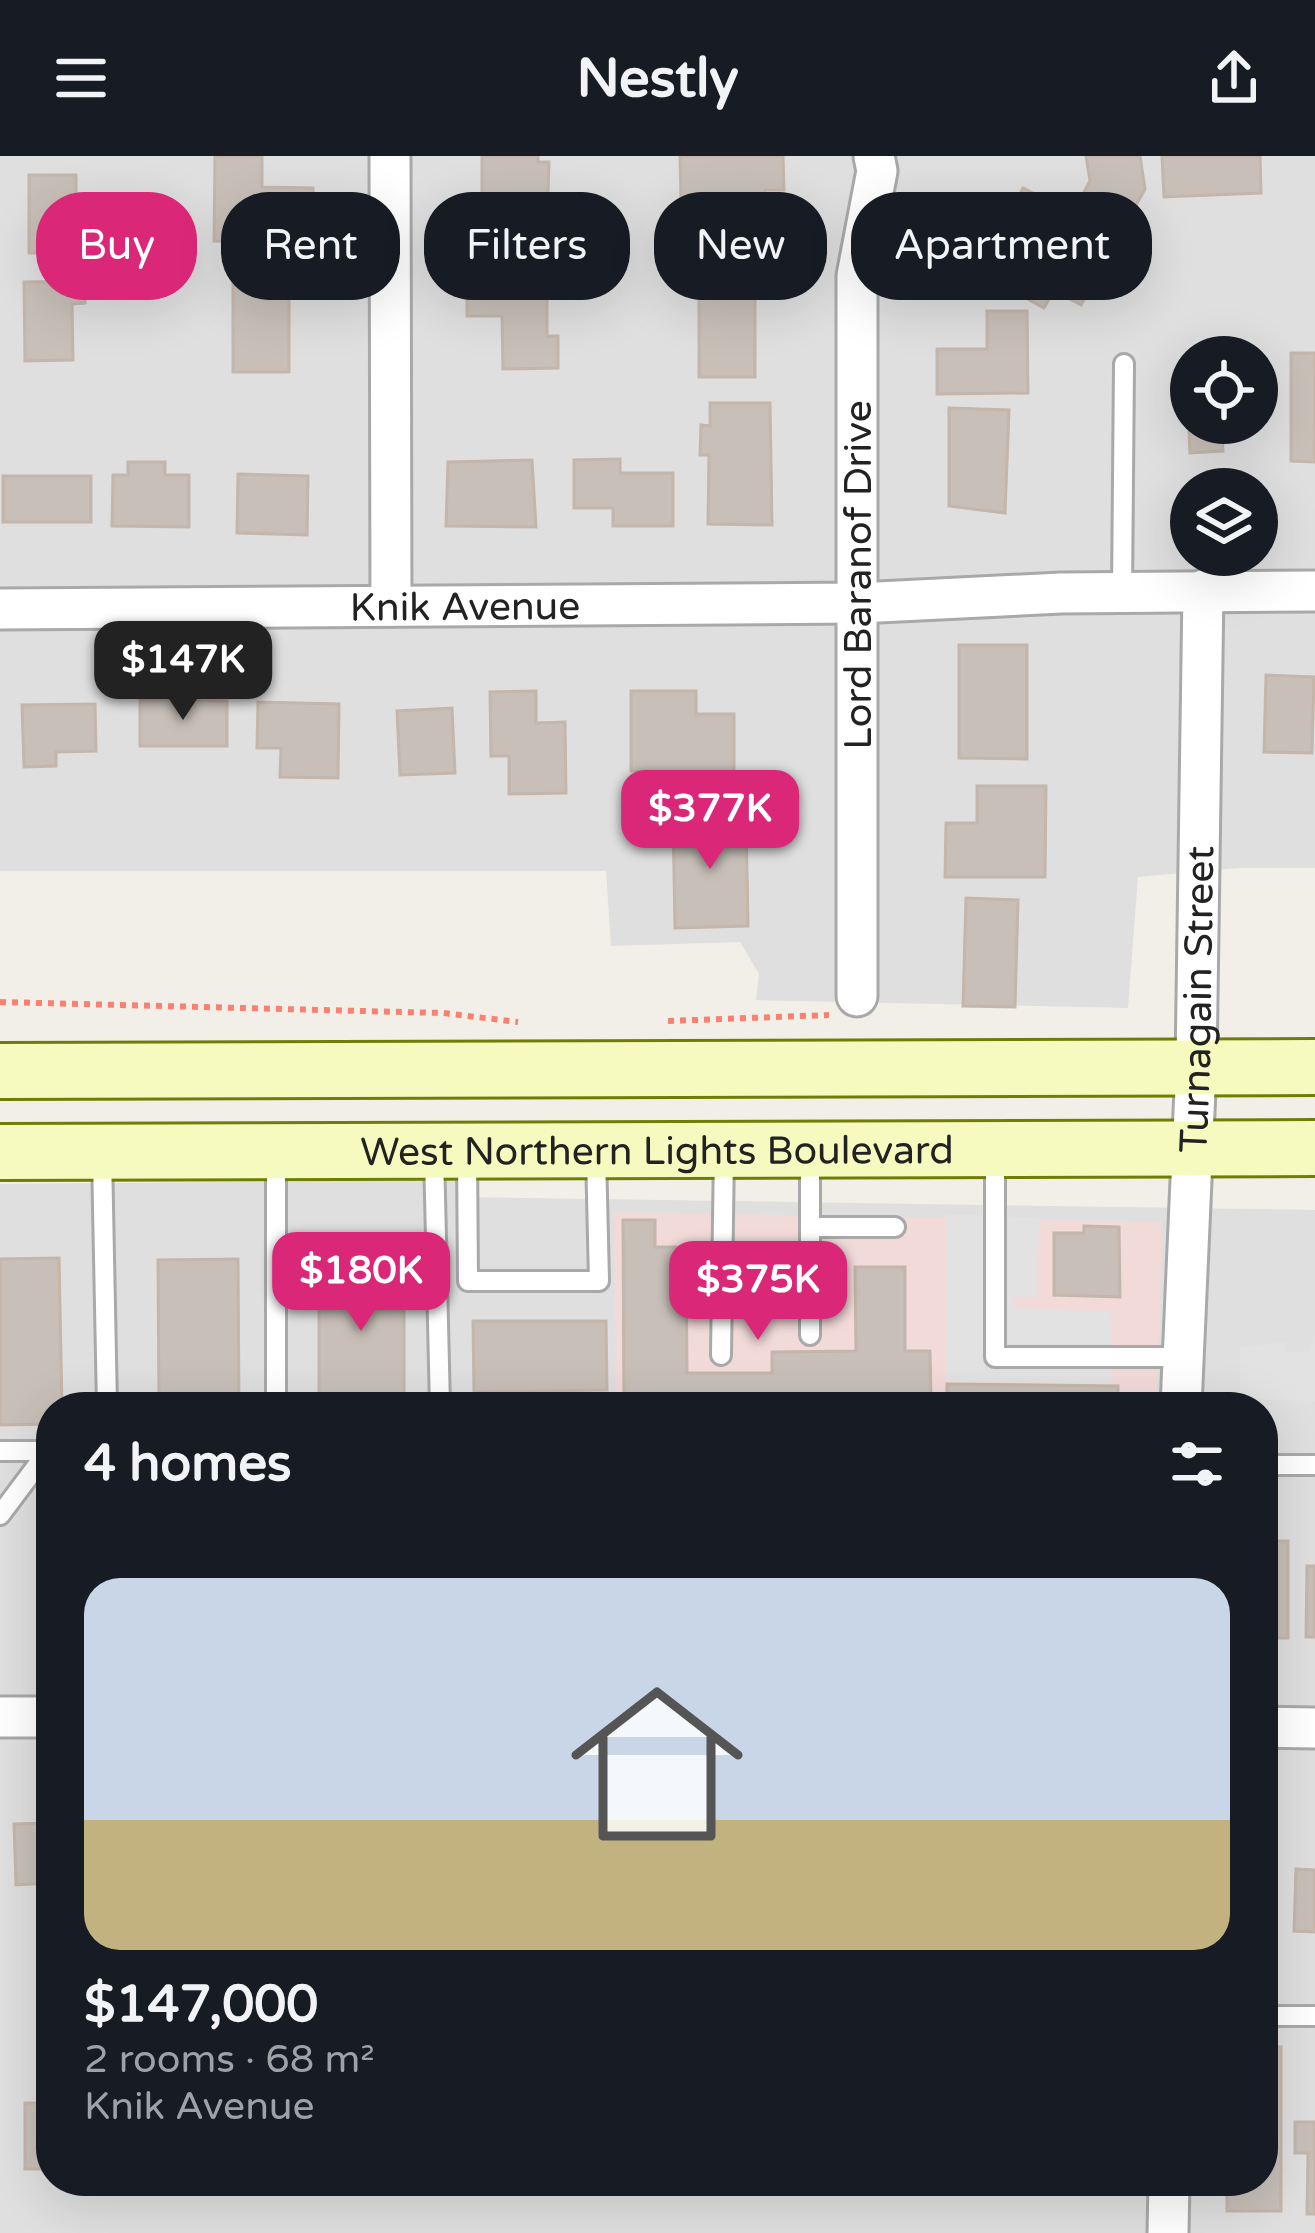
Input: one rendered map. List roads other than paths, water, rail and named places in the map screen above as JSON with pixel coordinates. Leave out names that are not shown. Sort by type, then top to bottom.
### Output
[{"type":"main road","name":"West Northern Lights Boulevard","points":[[0,1071],[1315,1067]]},
{"type":"main road","name":"West Northern Lights Boulevard","points":[[0,1152],[1315,1148]]},
{"type":"street","points":[[390,156],[391,606]]},
{"type":"street","name":"Lord Baranof Drive","points":[[852,1007],[857,276],[884,161]]},
{"type":"street","name":"Turnagain Street","points":[[1182,1392],[1196,1067],[1203,590]]},
{"type":"street","name":"Knik Avenue","points":[[0,609],[858,603],[1122,592],[1315,591]]},
{"type":"street","points":[[0,1717],[36,1717]]},
{"type":"street","points":[[1278,1727],[1315,1728]]},
{"type":"street","points":[[1168,2196],[1168,2233]]},
{"type":"lane","points":[[1122,592],[1124,364]]},
{"type":"lane","points":[[451,1149],[468,1281],[599,1281],[596,1148]]},
{"type":"lane","points":[[721,1354],[724,1148]]},
{"type":"lane","points":[[810,1148],[810,1335]]},
{"type":"lane","points":[[995,1148],[995,1357],[1183,1358]]},
{"type":"lane","points":[[441,1392],[451,1149]]},
{"type":"lane","points":[[275,1150],[275,1392]]},
{"type":"lane","points":[[102,1151],[107,1392]]},
{"type":"lane","points":[[810,1227],[895,1227]]},
{"type":"lane","points":[[0,1451],[36,1451]]},
{"type":"lane","points":[[1278,1465],[1315,1465]]},
{"type":"lane","points":[[0,1515],[36,1469]]},
{"type":"lane","points":[[1278,2016],[1315,2016]]}]
